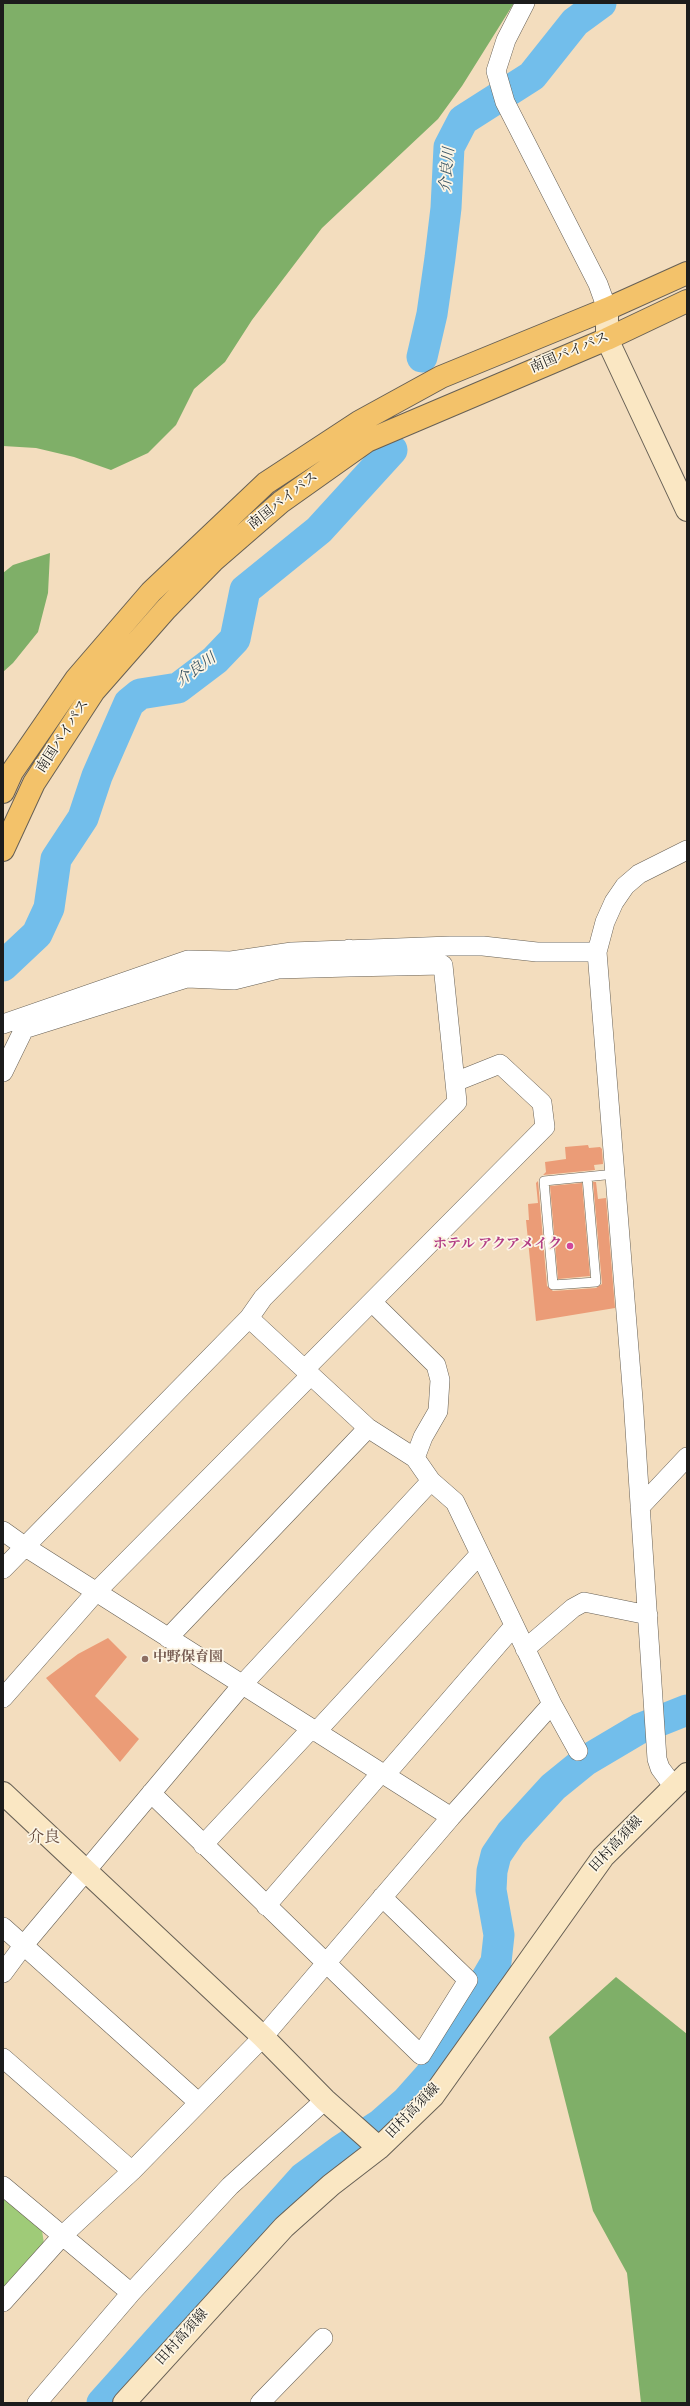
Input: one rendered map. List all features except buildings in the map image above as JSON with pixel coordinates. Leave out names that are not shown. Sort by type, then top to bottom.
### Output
[{"type":"highway","name":"南国バイパス","points":[[3,792],[12,772],[76,679],[151,592],[266,483],[359,422],[441,377],[607,309],[687,272]]},
{"type":"highway","name":"南国バイパス","points":[[3,850],[34,784],[94,691],[166,609],[213,561],[281,502],[367,441],[607,339],[687,301]]},
{"type":"main road","points":[[607,309],[607,339],[687,510]]},
{"type":"main road","name":"田村高須線","points":[[124,2403],[284,2227],[331,2185],[370,2140],[433,2096],[603,1856],[681,1781]]},
{"type":"main road","points":[[3,1793],[263,2037],[325,2100],[370,2140]]},
{"type":"street","points":[[525,3],[506,40],[496,71],[505,102],[598,284],[607,309]]},
{"type":"street","points":[[681,1781],[658,1765],[640,1507],[597,952],[605,922],[614,902],[625,886],[639,874],[687,850]]},
{"type":"street","points":[[3,1072],[24,1029],[187,978],[234,980],[278,969],[349,958],[483,946],[537,952],[597,952]]},
{"type":"street","points":[[3,1024],[188,960],[231,961],[292,952],[443,965],[457,1102],[263,1298],[249,1318],[3,1569]]},
{"type":"street","points":[[3,1698],[96,1592],[308,1372],[372,1302],[545,1127],[542,1103],[500,1064],[455,1082]]},
{"type":"street","points":[[372,1302],[436,1365],[440,1380],[438,1411],[423,1437],[415,1458]]},
{"type":"street","points":[[249,1318],[368,1428],[415,1458],[432,1481],[455,1502],[552,1704],[578,1751]]},
{"type":"street","points":[[168,1638],[368,1428]]},
{"type":"street","points":[[640,1507],[687,1457]]},
{"type":"street","points":[[3,1973],[23,1946],[85,1871],[242,1685],[432,1481]]},
{"type":"street","points":[[3,1531],[168,1638],[451,1816]]},
{"type":"street","points":[[204,1845],[480,1554]]},
{"type":"street","points":[[525,1649],[573,1608],[584,1602],[648,1615]]},
{"type":"street","points":[[266,1906],[514,1626]]},
{"type":"street","points":[[3,2302],[63,2235],[132,2171],[263,2037],[451,1816],[552,1704]]},
{"type":"street","points":[[151,1794],[325,1964],[421,2055],[468,1980],[382,1897]]},
{"type":"street","points":[[3,1927],[198,2102]]},
{"type":"street","points":[[3,2058],[132,2171]]},
{"type":"street","points":[[37,2403],[132,2293],[230,2186],[325,2100]]},
{"type":"street","points":[[3,2186],[132,2293]]},
{"type":"street","points":[[260,2403],[323,2338]]},
{"type":"lane","points":[[587,1177],[596,1282],[553,1285],[544,1181],[615,1174]]},
{"type":"green space","points":[[3,3],[514,3],[462,86],[438,119],[322,228],[252,320],[225,362],[194,389],[176,425],[148,453],[111,470],[74,457],[36,448],[3,446]]},
{"type":"green space","points":[[50,553],[48,593],[38,632],[13,663],[3,672],[3,573],[13,565]]},
{"type":"green space","points":[[616,1977],[687,2034],[687,2403],[641,2403],[627,2273],[593,2211],[549,2037]]},
{"type":"green space","points":[[3,2197],[42,2230],[44,2244],[6,2287],[3,2287]]},
{"type":"waterway","name":"介良川","points":[[422,357],[432,314],[440,258],[446,208],[449,147],[463,120],[532,76],[575,22],[601,3]]},
{"type":"waterway","name":"介良川","points":[[3,966],[37,934],[49,908],[56,859],[83,818],[97,776],[129,703],[140,694],[178,688],[215,660],[235,639],[245,590],[319,530],[392,450]]},
{"type":"waterway","points":[[102,2403],[303,2178],[341,2150],[381,2124],[406,2102],[430,2075],[496,1962],[499,1935],[491,1890],[492,1871],[496,1855],[511,1833],[553,1787],[585,1761],[639,1729],[687,1710]]},
{"type":"place","name":"ホテル アクアメイク","points":[[570,1246]]},
{"type":"place","name":"中野保育園","points":[[145,1659]]},
{"type":"district","name":"介良","points":[[44,1839]]}]
